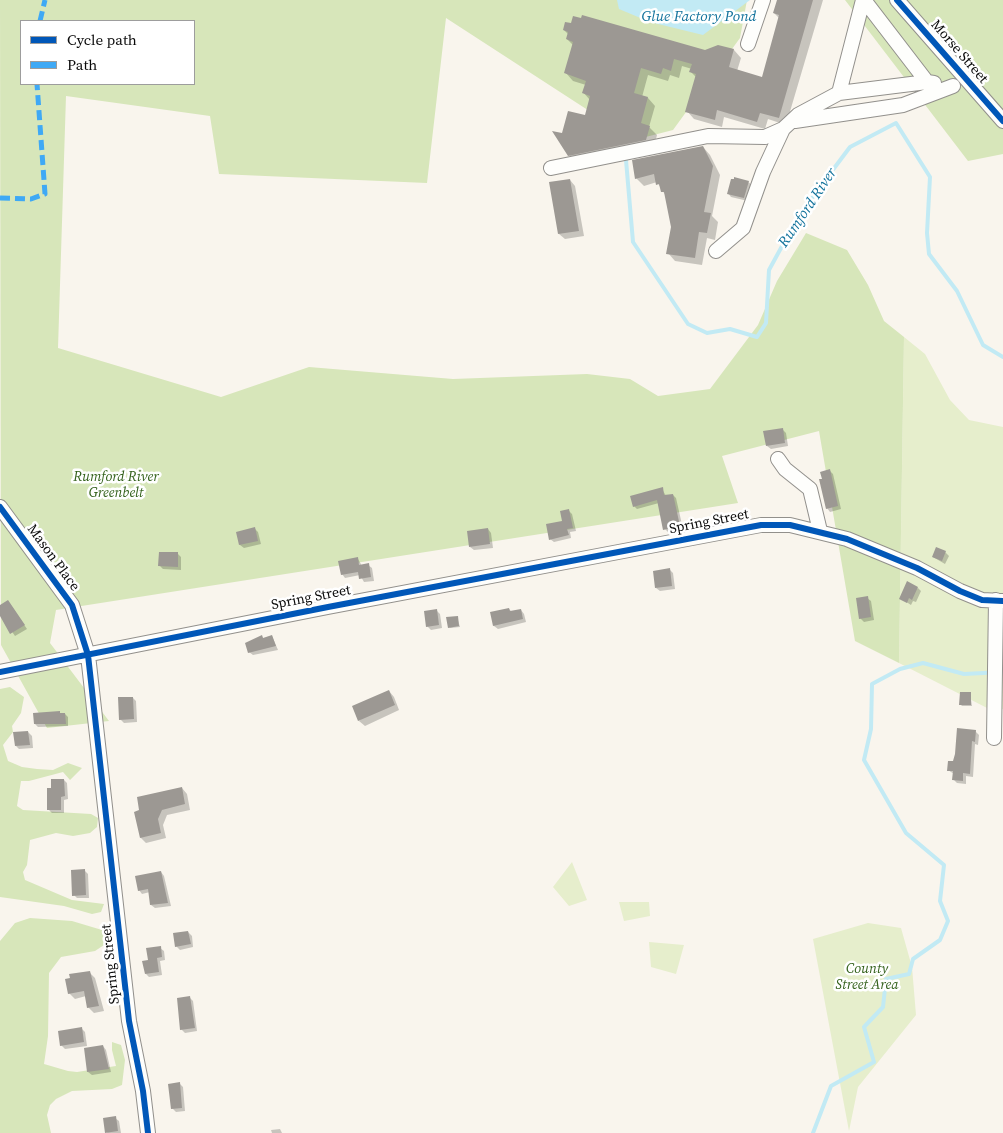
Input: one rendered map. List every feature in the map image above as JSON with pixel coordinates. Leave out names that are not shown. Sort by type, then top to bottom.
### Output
[{"type":"street","points":[[748,44],[763,0]]},
{"type":"street","points":[[864,0],[927,82]]},
{"type":"street","points":[[839,93],[864,0]]},
{"type":"street","name":"Morse Street","points":[[897,0],[1003,121]]},
{"type":"street","points":[[551,168],[708,136],[766,137],[839,93],[927,82],[976,90]]},
{"type":"street","points":[[787,125],[903,105],[953,86]]},
{"type":"street","points":[[716,251],[743,228],[763,172],[787,125]]},
{"type":"street","points":[[778,458],[785,469],[810,489],[820,531]]},
{"type":"street","name":"Mason Place","points":[[0,507],[72,605],[88,655]]},
{"type":"street","name":"Spring Street","points":[[148,1133],[143,1091],[129,1021],[88,655],[727,530],[776,525],[820,531],[874,549],[982,600],[999,600]]},
{"type":"street","points":[[994,738],[994,671],[999,600]]},
{"type":"street","points":[[0,672],[88,655]]},
{"type":"green space","name":"Rumford River Greenbelt","points":[[0,0],[747,0],[740,38],[673,130],[634,140],[446,18],[427,183],[219,174],[210,116],[66,96],[58,348],[221,397],[309,367],[453,379],[587,374],[630,379],[658,396],[710,389],[758,325],[777,281],[806,233],[847,250],[868,285],[884,321],[904,337],[899,663],[855,641],[819,431],[722,456],[738,503],[56,610],[50,643],[109,721],[47,728],[1,645]]},
{"type":"green space","points":[[845,0],[1003,0],[1003,154],[968,161]]},
{"type":"green space","points":[[904,337],[925,354],[950,400],[969,420],[1003,427],[1003,709],[991,710],[899,663]]},
{"type":"green space","points":[[10,687],[24,697],[21,713],[12,726],[13,732],[3,745],[8,761],[22,767],[37,769],[53,770],[68,763],[82,768],[70,780],[63,772],[29,781],[21,781],[17,806],[23,810],[91,814],[98,818],[97,827],[90,833],[73,836],[56,833],[30,840],[27,865],[23,872],[25,880],[72,900],[104,904],[101,912],[92,914],[64,906],[0,897],[0,689]]},
{"type":"green space","points":[[572,862],[587,900],[569,906],[553,887]]},
{"type":"green space","points":[[619,902],[649,902],[650,916],[624,921]]},
{"type":"green space","points":[[30,918],[72,921],[112,933],[110,941],[95,951],[61,957],[49,973],[48,1036],[44,1064],[77,1072],[116,1066],[112,1042],[121,1045],[125,1060],[122,1085],[112,1089],[72,1091],[56,1099],[50,1105],[47,1115],[51,1133],[0,1133],[0,941],[15,923]]},
{"type":"green space","name":"County Street Area","points":[[868,923],[901,928],[912,967],[916,1015],[858,1087],[849,1131],[813,939]]},
{"type":"green space","points":[[649,942],[684,945],[676,974],[651,967]]},
{"type":"water","name":"Glue Factory Pond","points":[[617,0],[750,0],[703,35],[650,22],[619,9]]},
{"type":"building","points":[[777,0],[813,0],[779,118],[760,113],[757,122],[717,110],[715,120],[685,112],[696,74],[689,72],[692,64],[674,59],[671,71],[663,68],[661,74],[641,68],[634,93],[648,97],[641,123],[650,126],[646,140],[568,156],[552,131],[562,133],[568,111],[585,115],[590,96],[582,93],[586,81],[564,73],[573,42],[566,39],[568,32],[563,30],[565,22],[571,23],[573,16],[581,18],[582,15],[705,50],[718,45],[734,49],[729,67],[762,77],[779,15],[773,13]]},
{"type":"building","points":[[703,146],[713,166],[704,212],[711,213],[707,233],[699,232],[695,258],[666,254],[671,227],[664,192],[661,192],[659,184],[656,185],[654,174],[635,179],[632,160]]},
{"type":"building","points":[[734,177],[749,181],[744,198],[727,194],[731,179],[734,179]]},
{"type":"building","points":[[570,179],[579,231],[558,234],[549,182]]},
{"type":"building","points":[[783,428],[785,443],[766,446],[763,431]]},
{"type":"building","points":[[830,469],[838,506],[826,509],[819,479],[822,479],[820,472]]},
{"type":"building","points":[[663,487],[664,495],[673,494],[680,526],[663,530],[657,500],[633,507],[630,496]]},
{"type":"building","points":[[569,509],[573,528],[567,529],[569,535],[549,540],[546,524],[562,521],[560,511]]},
{"type":"building","points":[[255,527],[258,541],[239,545],[236,532]]},
{"type":"building","points":[[488,528],[490,544],[469,547],[467,531]]},
{"type":"building","points":[[936,547],[946,551],[942,561],[932,557]]},
{"type":"building","points":[[159,552],[178,552],[178,567],[158,566]]},
{"type":"building","points":[[358,557],[359,565],[369,563],[371,577],[359,579],[358,572],[341,575],[338,561]]},
{"type":"building","points":[[670,568],[672,586],[655,588],[653,571]]},
{"type":"building","points":[[907,581],[918,587],[912,600],[909,598],[907,603],[899,599]]},
{"type":"building","points":[[868,596],[871,617],[859,619],[856,598]]},
{"type":"building","points":[[8,600],[25,625],[10,634],[0,616],[0,605]]},
{"type":"building","points":[[509,608],[510,611],[521,609],[523,619],[493,626],[490,612]]},
{"type":"building","points":[[437,609],[439,625],[426,627],[424,611]]},
{"type":"building","points":[[458,616],[459,626],[448,628],[446,617]]},
{"type":"building","points":[[262,635],[263,638],[272,635],[276,646],[248,653],[245,643]]},
{"type":"building","points":[[389,690],[395,705],[358,721],[352,706]]},
{"type":"building","points":[[960,692],[971,692],[971,705],[959,705]]},
{"type":"building","points":[[118,697],[133,697],[134,719],[119,720]]},
{"type":"building","points":[[60,711],[60,713],[65,713],[66,724],[34,724],[33,713]]},
{"type":"building","points":[[957,728],[976,730],[975,742],[972,741],[970,774],[963,773],[963,781],[952,780],[953,771],[947,771],[948,761],[953,761],[955,754]]},
{"type":"building","points":[[28,731],[30,745],[15,746],[13,732]]},
{"type":"building","points":[[51,779],[64,779],[65,796],[61,797],[61,810],[47,810],[47,788],[51,788]]},
{"type":"building","points":[[182,787],[185,804],[162,810],[158,819],[161,833],[140,838],[134,812],[139,810],[137,797]]},
{"type":"building","points":[[85,869],[86,895],[72,896],[71,870]]},
{"type":"building","points":[[161,871],[168,903],[150,905],[148,889],[138,891],[135,876]]},
{"type":"building","points":[[188,931],[191,944],[175,947],[173,933]]},
{"type":"building","points":[[161,946],[162,957],[157,958],[159,972],[145,974],[142,961],[148,960],[146,948]]},
{"type":"building","points":[[90,971],[99,1006],[87,1008],[84,991],[68,994],[65,979],[70,978],[69,974]]},
{"type":"building","points":[[190,996],[195,1028],[180,1030],[177,998]]},
{"type":"building","points":[[82,1027],[84,1042],[60,1046],[58,1031]]},
{"type":"building","points":[[103,1045],[109,1069],[87,1072],[84,1048]]},
{"type":"building","points":[[180,1082],[182,1108],[171,1109],[168,1084]]},
{"type":"building","points":[[116,1116],[118,1131],[105,1133],[103,1118]]},
{"type":"waterway","name":"Rumford River","points":[[626,160],[633,242],[688,324],[707,333],[730,329],[757,337],[766,323],[769,270],[799,215],[850,147],[896,123],[930,177],[927,233],[929,254],[957,291],[983,345],[1003,357]]},
{"type":"waterway","name":"Rumford River","points":[[813,1133],[831,1086],[874,1062],[864,1027],[883,1007],[886,979],[909,974],[913,959],[940,940],[948,921],[940,901],[944,865],[906,833],[864,760],[871,729],[872,684],[900,669],[923,663],[964,674],[1003,672]]},
{"type":"marked path","points":[[40,20],[45,0]]},
{"type":"marked path","points":[[0,198],[31,199],[45,194],[37,85]]},
{"type":"cycle path","points":[[897,0],[1003,121]]},
{"type":"cycle path","points":[[0,507],[72,605],[88,655],[129,1021],[143,1091],[148,1133]]},
{"type":"cycle path","points":[[0,672],[328,607],[761,525],[790,525],[847,539],[917,568],[960,591],[982,600],[1003,601]]}]
